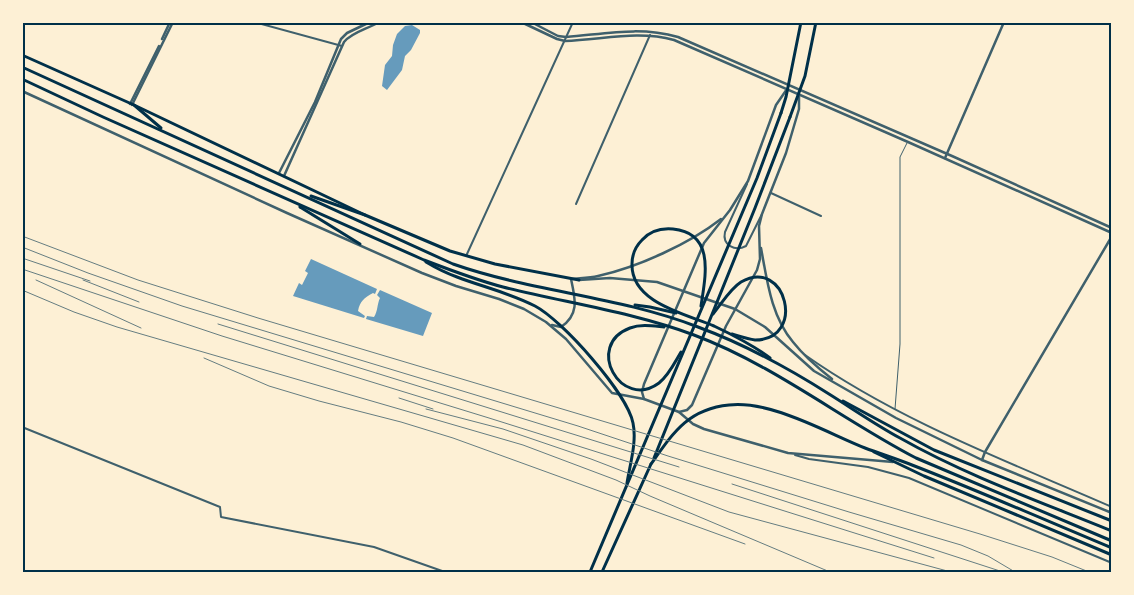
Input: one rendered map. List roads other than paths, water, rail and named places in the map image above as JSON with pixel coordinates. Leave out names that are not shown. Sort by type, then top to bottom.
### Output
[{"type":"main road","points":[[590,572],[757,178],[781,113],[801,22]]},
{"type":"main road","points":[[602,572],[651,464],[800,92],[816,22]]},
{"type":"main road","points":[[22,55],[279,173],[365,215]]},
{"type":"main road","points":[[22,67],[438,258],[471,270],[526,285],[632,305],[697,326],[736,342],[779,364]]},
{"type":"main road","points":[[22,79],[291,202],[424,260],[501,287],[638,317],[694,335],[774,374],[916,458],[1112,541]]},
{"type":"main road","points":[[132,105],[165,132]]},
{"type":"main road","points":[[294,191],[365,215],[466,256],[495,264],[579,280]]},
{"type":"main road","points":[[291,202],[360,244]]},
{"type":"main road","points":[[680,314],[646,294],[638,286],[634,276],[632,261],[638,245],[646,236],[658,230],[672,229],[686,232],[702,247],[706,271],[700,310]]},
{"type":"main road","points":[[424,260],[455,277],[511,295],[536,306],[571,335],[614,386],[631,413],[634,425],[634,441],[625,492]]},
{"type":"main road","points":[[632,305],[650,306],[680,314],[753,340],[764,338],[777,331],[784,319],[786,308],[784,297],[780,290],[764,278],[745,280],[736,286],[710,318]]},
{"type":"main road","points":[[667,326],[638,326],[630,328],[619,335],[611,346],[609,355],[610,368],[616,378],[626,386],[634,388],[654,386],[665,377],[686,345]]},
{"type":"main road","points":[[727,332],[875,424],[943,461],[1112,531]]},
{"type":"main road","points":[[829,394],[934,450],[1112,521]]},
{"type":"main road","points":[[651,464],[670,436],[681,425],[697,415],[725,405],[765,408],[912,465],[1112,548]]},
{"type":"main road","points":[[865,448],[1112,555]]},
{"type":"street","points":[[132,105],[171,22]]},
{"type":"street","points":[[254,22],[340,46]]},
{"type":"street","points":[[279,173],[347,33],[370,22]]},
{"type":"street","points":[[284,176],[340,46],[350,36],[378,22]]},
{"type":"street","points":[[521,22],[557,39],[617,35],[660,36],[788,86]]},
{"type":"street","points":[[531,22],[565,39],[629,31],[659,32],[678,37],[1112,235],[982,460]]},
{"type":"street","points":[[466,256],[573,22]]},
{"type":"street","points":[[945,158],[1004,22]]},
{"type":"street","points":[[576,204],[650,36]]},
{"type":"street","points":[[762,214],[744,248],[736,248],[726,243],[724,232],[745,190],[776,106],[788,86]]},
{"type":"street","points":[[22,91],[422,273],[524,309],[550,325],[566,340],[612,393],[644,399],[680,412],[693,424],[704,429],[809,459],[868,467],[899,475],[995,513],[1112,563]]},
{"type":"street","points":[[800,92],[947,154],[1112,228]]},
{"type":"street","points":[[800,92],[799,109],[786,153],[762,214],[759,226],[760,244],[773,306],[787,334],[802,352],[837,384]]},
{"type":"street","points":[[895,410],[900,344],[900,157],[908,142]]},
{"type":"street","points":[[644,399],[642,392],[644,384],[704,243],[748,181]]},
{"type":"street","points":[[771,193],[821,216]]},
{"type":"street","points":[[550,325],[561,327],[568,322],[573,312],[576,301],[571,279],[595,276],[641,263],[705,230],[725,215]]},
{"type":"street","points":[[680,412],[687,410],[692,405],[726,326],[757,270],[760,244]]},
{"type":"street","points":[[579,280],[610,278],[658,282],[735,309],[765,327],[806,364],[837,384],[917,429],[982,460],[1112,513]]},
{"type":"street","points":[[802,352],[838,378],[895,410],[985,452],[1112,507]]},
{"type":"street","points":[[22,427],[220,507],[221,517],[374,547],[445,572]]},
{"type":"street","points":[[788,452],[912,465]]},
{"type":"water","points":[[412,25],[420,30],[420,33],[411,50],[405,56],[402,70],[387,90],[382,86],[385,65],[392,56],[397,34],[405,26]]},
{"type":"water","points":[[311,259],[377,289],[375,294],[373,293],[367,297],[360,305],[358,311],[365,316],[364,318],[293,296],[299,283],[302,285],[308,273],[305,271]]},
{"type":"water","points":[[380,290],[432,313],[423,336],[366,319],[367,316],[374,317],[375,315],[380,298],[377,295]]},
{"type":"railway","points":[[22,236],[138,280],[258,318],[980,534],[1052,557],[1089,572]]},
{"type":"railway","points":[[22,247],[88,273],[182,306],[961,545],[988,556],[1015,572]]},
{"type":"railway","points":[[22,258],[90,281]]},
{"type":"railway","points":[[22,269],[222,336],[934,558]]},
{"type":"railway","points":[[36,280],[141,328]]},
{"type":"railway","points":[[83,280],[139,302]]},
{"type":"railway","points":[[22,290],[74,312],[117,327],[523,445],[616,480],[830,572]]},
{"type":"railway","points":[[218,324],[679,467]]},
{"type":"railway","points":[[204,358],[269,386],[453,438],[745,544]]},
{"type":"railway","points":[[399,398],[433,409]]},
{"type":"railway","points":[[426,409],[503,429],[591,459],[729,512],[951,572]]},
{"type":"railway","points":[[732,484],[1003,572]]}]
